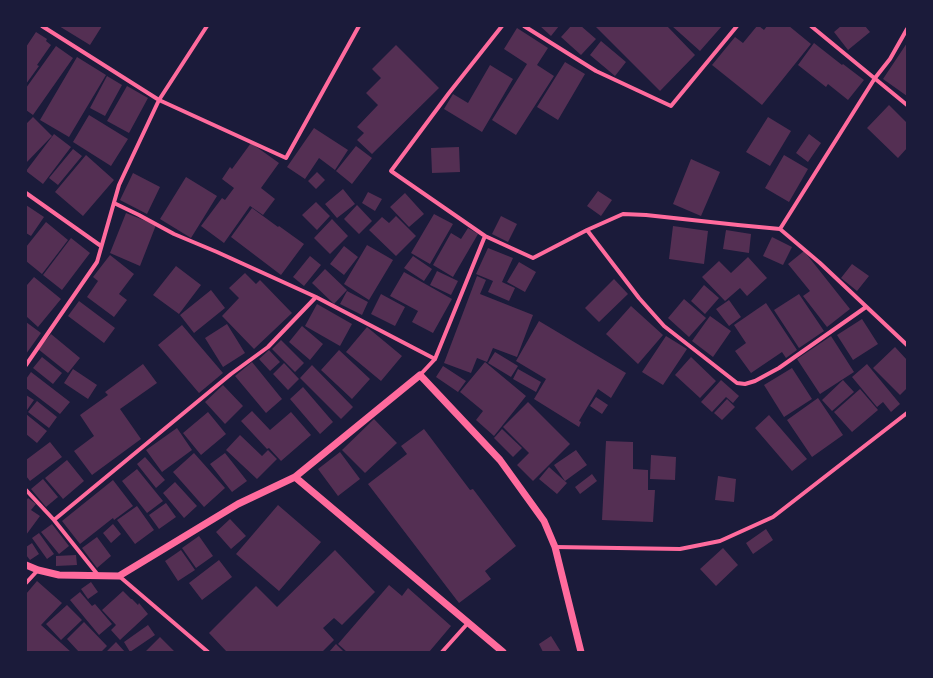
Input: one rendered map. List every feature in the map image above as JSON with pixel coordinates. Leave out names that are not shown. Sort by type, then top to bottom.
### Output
[{"type":"street","points":[[42,26],[158,100],[286,158],[359,26]]},
{"type":"street","points":[[26,365],[97,262],[119,185],[158,100],[207,26]]},
{"type":"street","points":[[502,26],[448,93],[391,172],[485,236],[533,258],[587,230],[623,214],[780,229],[820,262],[907,345]]},
{"type":"street","points":[[524,26],[596,71],[671,106],[737,26]]},
{"type":"street","points":[[811,26],[907,105]]},
{"type":"street","points":[[780,229],[875,78],[890,59],[907,30]]},
{"type":"street","points":[[26,193],[102,246]]},
{"type":"street","points":[[114,203],[140,215],[174,234],[316,297],[435,359]]},
{"type":"street","points":[[587,230],[639,298],[664,326],[737,383],[745,384],[755,381],[779,368],[866,307]]},
{"type":"street","points":[[26,565],[38,570],[59,575],[119,576],[238,504],[295,477],[420,375],[435,359],[485,236]]},
{"type":"street","points":[[54,520],[231,374],[268,347],[316,297]]},
{"type":"street","points":[[420,375],[500,460],[544,521],[555,547],[581,652]]},
{"type":"street","points":[[555,547],[680,549],[720,540],[772,518],[907,413]]},
{"type":"street","points":[[295,477],[503,652]]},
{"type":"street","points":[[26,490],[54,520],[98,575]]},
{"type":"street","points":[[26,583],[38,570]]},
{"type":"street","points":[[119,576],[208,652]]},
{"type":"street","points":[[442,652],[468,623]]},
{"type":"building","points":[[59,26],[102,26],[90,45]]},
{"type":"building","points":[[540,26],[559,26],[551,36]]},
{"type":"building","points":[[571,26],[581,26],[596,39],[581,55],[561,37]]},
{"type":"building","points":[[595,26],[667,26],[695,55],[660,91]]},
{"type":"building","points":[[672,26],[722,26],[700,51]]},
{"type":"building","points":[[757,26],[764,30],[767,26],[789,26],[811,44],[762,105],[712,65],[735,37],[743,43]]},
{"type":"building","points":[[841,26],[865,26],[870,32],[848,50],[834,32]]},
{"type":"building","points":[[517,28],[548,48],[537,65],[554,76],[516,135],[492,120],[527,64],[504,49]]},
{"type":"building","points":[[36,32],[47,39],[46,41],[51,45],[37,65],[39,66],[26,84],[26,47]]},
{"type":"building","points":[[601,41],[626,62],[615,76],[590,55]]},
{"type":"building","points":[[814,43],[864,80],[848,100],[828,84],[826,87],[798,65]]},
{"type":"building","points":[[907,43],[907,96],[883,79]]},
{"type":"building","points":[[396,45],[439,88],[372,154],[357,140],[364,133],[357,127],[378,105],[366,93],[381,78],[372,69]]},
{"type":"building","points":[[56,46],[73,58],[33,115],[26,110],[26,88]]},
{"type":"building","points":[[77,57],[106,75],[69,137],[40,120]]},
{"type":"building","points":[[565,62],[585,74],[558,120],[537,107]]},
{"type":"building","points":[[490,65],[513,79],[482,132],[444,109],[453,94],[468,103]]},
{"type":"building","points":[[107,76],[122,85],[105,116],[90,108]]},
{"type":"building","points":[[127,86],[148,98],[129,133],[107,121]]},
{"type":"building","points":[[889,105],[907,123],[907,148],[898,158],[867,128]]},
{"type":"building","points":[[89,115],[128,139],[111,166],[73,142]]},
{"type":"building","points":[[33,117],[52,136],[26,163],[26,124]]},
{"type":"building","points":[[768,117],[791,131],[770,166],[746,152]]},
{"type":"building","points":[[314,128],[348,150],[335,170],[319,158],[305,179],[287,167]]},
{"type":"building","points":[[54,134],[71,147],[43,184],[26,171]]},
{"type":"building","points":[[809,134],[821,143],[808,162],[796,153]]},
{"type":"building","points":[[251,143],[279,163],[261,188],[275,199],[263,215],[250,206],[224,243],[201,226],[222,198],[225,200],[234,188],[222,179],[230,167],[232,169]]},
{"type":"building","points":[[356,146],[372,158],[352,184],[336,171]]},
{"type":"building","points":[[459,147],[460,172],[432,173],[431,148]]},
{"type":"building","points":[[73,149],[82,156],[58,185],[49,178]]},
{"type":"building","points":[[86,155],[114,180],[83,216],[55,192]]},
{"type":"building","points":[[784,155],[808,169],[789,202],[765,188]]},
{"type":"building","points":[[691,159],[720,172],[701,216],[673,204]]},
{"type":"building","points":[[317,172],[325,180],[316,189],[308,181]]},
{"type":"building","points":[[133,173],[160,187],[147,214],[120,200]]},
{"type":"building","points":[[186,177],[217,196],[191,238],[160,219]]},
{"type":"building","points":[[343,189],[355,204],[337,218],[325,204]]},
{"type":"building","points":[[598,191],[612,200],[601,216],[587,206]]},
{"type":"building","points":[[368,192],[382,199],[375,211],[362,203]]},
{"type":"building","points":[[405,193],[424,214],[409,227],[390,207]]},
{"type":"building","points":[[316,202],[330,216],[317,230],[302,215]]},
{"type":"building","points":[[26,205],[44,217],[31,236],[26,233]]},
{"type":"building","points":[[357,205],[372,221],[359,234],[344,219]]},
{"type":"building","points":[[252,208],[304,244],[281,275],[231,237]]},
{"type":"building","points":[[126,213],[156,225],[140,266],[110,253]]},
{"type":"building","points":[[434,214],[453,224],[430,264],[411,253]]},
{"type":"building","points":[[396,216],[416,236],[396,256],[369,230],[382,217],[389,223]]},
{"type":"building","points":[[501,216],[517,224],[508,242],[492,234]]},
{"type":"building","points":[[332,219],[348,236],[330,254],[314,238]]},
{"type":"building","points":[[46,222],[68,240],[42,274],[26,261],[26,247]]},
{"type":"building","points":[[673,226],[708,231],[704,264],[669,259]]},
{"type":"building","points":[[468,228],[478,234],[453,277],[433,265],[451,233],[461,239]]},
{"type":"building","points":[[726,230],[751,234],[749,253],[723,249]]},
{"type":"building","points":[[772,237],[792,247],[783,265],[763,256]]},
{"type":"building","points":[[71,238],[90,253],[62,290],[43,275]]},
{"type":"building","points":[[367,245],[393,260],[369,300],[344,284]]},
{"type":"building","points":[[344,246],[358,257],[344,275],[330,264]]},
{"type":"building","points":[[488,248],[513,258],[502,282],[515,288],[509,301],[488,292],[493,281],[476,274]]},
{"type":"building","points":[[804,251],[850,309],[827,327],[803,296],[810,291],[788,264]]},
{"type":"building","points":[[110,255],[134,274],[119,294],[127,300],[114,317],[87,297],[98,281],[93,277]]},
{"type":"building","points":[[310,256],[321,265],[304,286],[293,277]]},
{"type":"building","points":[[413,256],[432,269],[424,281],[404,268]]},
{"type":"building","points":[[748,257],[767,278],[747,296],[740,288],[725,301],[702,277],[719,261],[731,273]]},
{"type":"building","points":[[519,262],[536,272],[525,292],[507,282]]},
{"type":"building","points":[[852,264],[869,276],[857,291],[841,278]]},
{"type":"building","points":[[176,266],[201,285],[179,314],[153,295]]},
{"type":"building","points":[[325,269],[347,290],[334,304],[312,283]]},
{"type":"building","points":[[437,271],[458,281],[451,295],[430,285]]},
{"type":"building","points":[[404,272],[452,299],[433,333],[412,322],[418,311],[390,296]]},
{"type":"building","points":[[245,273],[256,284],[260,280],[292,313],[254,349],[222,316],[239,298],[229,288]]},
{"type":"building","points":[[477,276],[486,280],[480,294],[533,315],[517,357],[493,348],[487,362],[477,358],[471,373],[444,363]]},
{"type":"building","points":[[34,277],[61,299],[38,327],[26,316],[26,285]]},
{"type":"building","points":[[614,279],[628,294],[599,322],[585,308]]},
{"type":"building","points":[[704,285],[719,298],[705,314],[691,301]]},
{"type":"building","points":[[211,290],[225,308],[194,333],[180,315]]},
{"type":"building","points":[[347,291],[368,302],[362,315],[340,304]]},
{"type":"building","points":[[381,294],[405,307],[395,326],[371,314]]},
{"type":"building","points":[[799,294],[824,331],[799,348],[774,310]]},
{"type":"building","points":[[684,299],[706,318],[689,337],[668,318]]},
{"type":"building","points":[[729,300],[741,317],[729,326],[716,309]]},
{"type":"building","points":[[79,301],[115,328],[104,343],[68,316]]},
{"type":"building","points":[[766,303],[797,350],[786,358],[782,352],[751,373],[735,351],[746,343],[734,325]]},
{"type":"building","points":[[317,304],[352,324],[340,346],[305,326]]},
{"type":"building","points":[[631,306],[663,335],[638,364],[606,334]]},
{"type":"building","points":[[710,316],[731,331],[713,357],[692,341]]},
{"type":"building","points":[[862,319],[878,344],[853,360],[837,335]]},
{"type":"building","points":[[539,321],[626,373],[611,398],[598,389],[579,421],[581,422],[579,427],[534,399],[546,379],[516,361]]},
{"type":"building","points":[[26,322],[41,333],[26,354]]},
{"type":"building","points":[[227,324],[245,353],[223,367],[205,338]]},
{"type":"building","points":[[182,325],[223,373],[199,393],[158,345]]},
{"type":"building","points":[[302,326],[323,344],[310,360],[289,342]]},
{"type":"building","points":[[367,327],[402,356],[381,381],[346,352]]},
{"type":"building","points":[[51,334],[80,358],[68,373],[38,349]]},
{"type":"building","points":[[666,336],[687,349],[663,385],[642,372]]},
{"type":"building","points":[[831,336],[854,372],[820,394],[797,359]]},
{"type":"building","points":[[281,340],[304,363],[295,372],[272,349]]},
{"type":"building","points":[[895,347],[907,360],[907,388],[900,395],[873,368]]},
{"type":"building","points":[[269,350],[280,362],[270,371],[259,359]]},
{"type":"building","points":[[339,350],[370,379],[352,399],[321,370]]},
{"type":"building","points":[[495,352],[518,366],[511,377],[488,363]]},
{"type":"building","points":[[42,357],[62,373],[53,384],[33,368]]},
{"type":"building","points":[[691,357],[716,381],[700,398],[675,375]]},
{"type":"building","points":[[252,362],[282,399],[266,413],[235,376]]},
{"type":"building","points":[[485,362],[526,396],[494,436],[476,420],[483,411],[460,392]]},
{"type":"building","points":[[284,363],[299,379],[288,390],[273,374]]},
{"type":"building","points":[[143,364],[157,383],[120,409],[141,439],[92,475],[74,451],[94,436],[80,415],[108,395],[105,392]]},
{"type":"building","points":[[867,364],[900,404],[891,412],[883,402],[877,407],[852,377]]},
{"type":"building","points":[[312,365],[353,407],[341,419],[300,378]]},
{"type":"building","points":[[443,366],[466,381],[458,392],[436,377]]},
{"type":"building","points":[[792,368],[812,399],[784,417],[764,385]]},
{"type":"building","points":[[73,369],[97,385],[88,399],[64,383]]},
{"type":"building","points":[[518,369],[541,382],[536,392],[513,379]]},
{"type":"building","points":[[31,372],[70,402],[60,414],[26,388],[26,379]]},
{"type":"building","points":[[721,380],[739,396],[733,403],[726,397],[712,412],[701,402]]},
{"type":"building","points":[[843,380],[854,392],[832,411],[822,400]]},
{"type":"building","points":[[223,385],[243,406],[225,424],[205,402]]},
{"type":"building","points":[[303,387],[333,422],[320,434],[290,399]]},
{"type":"building","points":[[860,389],[878,410],[852,432],[834,412]]},
{"type":"building","points":[[26,395],[34,400],[27,410],[26,409]]},
{"type":"building","points":[[596,397],[608,405],[602,414],[590,406]]},
{"type":"building","points":[[818,398],[843,435],[812,457],[787,420]]},
{"type":"building","points":[[727,399],[735,407],[722,420],[714,413]]},
{"type":"building","points":[[37,401],[57,417],[49,428],[28,412]]},
{"type":"building","points":[[528,402],[570,444],[533,481],[517,465],[529,453],[503,427]]},
{"type":"building","points":[[252,411],[270,430],[291,412],[311,435],[281,461],[269,448],[267,449],[241,421]]},
{"type":"building","points":[[208,412],[226,434],[201,455],[183,433]]},
{"type":"building","points":[[26,414],[47,431],[37,443],[26,434]]},
{"type":"building","points":[[769,415],[807,459],[792,471],[755,428]]},
{"type":"building","points":[[374,419],[397,443],[365,473],[342,450]]},
{"type":"building","points":[[177,428],[192,450],[162,472],[146,450]]},
{"type":"building","points":[[424,429],[470,490],[473,489],[516,546],[485,571],[491,579],[459,603],[368,484],[407,454],[401,446]]},
{"type":"building","points":[[502,429],[522,448],[513,457],[494,438]]},
{"type":"building","points":[[240,435],[262,456],[268,450],[277,459],[257,479],[226,450]]},
{"type":"building","points":[[606,441],[633,442],[633,469],[648,470],[648,490],[655,490],[653,522],[602,520]]},
{"type":"building","points":[[50,442],[62,457],[30,481],[26,476],[26,460]]},
{"type":"building","points":[[576,450],[587,465],[565,481],[554,465]]},
{"type":"building","points":[[340,452],[360,479],[338,496],[318,469]]},
{"type":"building","points":[[194,453],[225,488],[204,507],[173,472]]},
{"type":"building","points":[[225,453],[247,481],[232,492],[210,464]]},
{"type":"building","points":[[651,455],[676,457],[675,480],[650,479]]},
{"type":"building","points":[[145,457],[165,480],[156,488],[137,464]]},
{"type":"building","points":[[67,460],[84,481],[63,499],[45,478]]},
{"type":"building","points":[[549,467],[567,483],[557,494],[539,479]]},
{"type":"building","points":[[137,469],[163,501],[147,513],[122,481]]},
{"type":"building","points":[[592,474],[597,481],[580,494],[575,487]]},
{"type":"building","points":[[718,476],[736,479],[734,502],[715,500]]},
{"type":"building","points":[[43,479],[58,497],[46,507],[31,489]]},
{"type":"building","points":[[113,480],[133,506],[114,520],[113,518],[80,544],[62,521]]},
{"type":"building","points":[[175,482],[197,506],[184,518],[163,493]]},
{"type":"building","points":[[28,498],[36,504],[31,510],[40,516],[26,535],[26,501]]},
{"type":"building","points":[[166,503],[176,517],[159,529],[149,515]]},
{"type":"building","points":[[278,505],[321,542],[279,591],[236,554]]},
{"type":"building","points":[[137,506],[154,530],[135,544],[117,520]]},
{"type":"building","points":[[230,519],[246,536],[231,549],[216,532]]},
{"type":"building","points":[[52,524],[69,546],[59,554],[41,532]]},
{"type":"building","points":[[113,524],[121,534],[111,543],[103,533]]},
{"type":"building","points":[[766,529],[773,540],[753,554],[746,543]]},
{"type":"building","points":[[39,533],[54,554],[47,559],[32,538]]},
{"type":"building","points":[[199,536],[213,556],[196,568],[182,548]]},
{"type":"building","points":[[97,537],[111,556],[97,568],[82,548]]},
{"type":"building","points":[[32,543],[39,554],[30,560],[26,555],[26,547]]},
{"type":"building","points":[[723,548],[738,565],[716,586],[700,569]]},
{"type":"building","points":[[181,550],[195,570],[178,581],[165,561]]},
{"type":"building","points":[[335,550],[375,592],[342,625],[334,618],[323,628],[334,640],[322,652],[227,652],[209,633],[256,586],[277,607]]},
{"type":"building","points":[[76,555],[77,565],[56,566],[56,556]]},
{"type":"building","points":[[219,560],[232,577],[202,600],[189,583]]},
{"type":"building","points":[[37,581],[62,603],[41,625],[71,652],[26,652],[26,594]]},
{"type":"building","points":[[91,582],[98,592],[88,599],[81,589]]},
{"type":"building","points":[[389,585],[402,596],[408,588],[451,626],[429,652],[347,652],[338,644]]},
{"type":"building","points":[[123,591],[138,605],[139,603],[148,614],[120,640],[111,630],[116,625],[102,610]]},
{"type":"building","points":[[80,592],[92,606],[95,604],[112,624],[99,635],[70,600]]},
{"type":"building","points":[[67,605],[82,620],[61,640],[46,624]]},
{"type":"building","points":[[84,622],[107,646],[101,652],[79,652],[67,639]]},
{"type":"building","points":[[148,625],[155,635],[130,652],[124,642]]},
{"type":"building","points":[[551,636],[561,652],[543,652],[539,644]]},
{"type":"building","points":[[160,637],[175,652],[145,652]]},
{"type":"building","points":[[116,642],[125,652],[106,652]]},
{"type":"building","points":[[336,644],[344,652],[329,652]]}]
